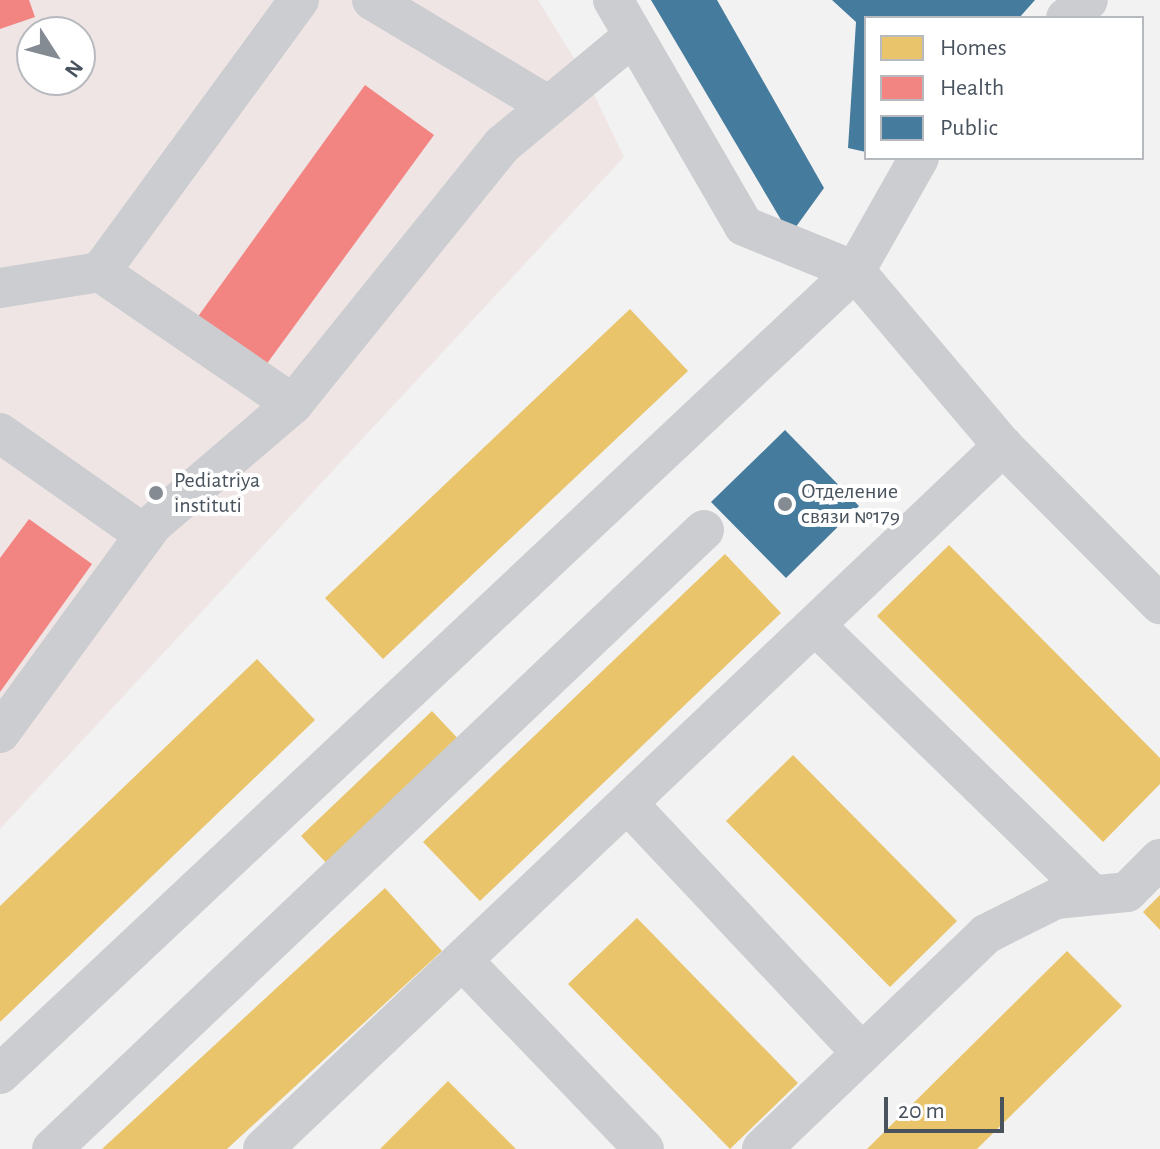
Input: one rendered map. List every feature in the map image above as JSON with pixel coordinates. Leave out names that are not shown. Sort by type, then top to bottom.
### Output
[{"type":"street","points":[[100,272],[299,0]]},
{"type":"street","points":[[372,0],[549,106]]},
{"type":"street","points":[[613,0],[631,38],[744,226],[855,271],[1003,446],[1160,604]]},
{"type":"street","points":[[1068,16],[1088,0]]},
{"type":"street","points":[[0,733],[145,535],[293,404],[502,145],[631,38]]},
{"type":"street","points":[[0,1074],[855,271],[918,160]]},
{"type":"street","points":[[0,288],[100,272],[293,404]]},
{"type":"street","points":[[0,433],[145,535]]},
{"type":"street","points":[[263,1149],[629,805],[1003,446]]},
{"type":"street","points":[[52,1149],[704,530]]},
{"type":"street","points":[[816,626],[1093,895]]},
{"type":"street","points":[[629,805],[862,1053]]},
{"type":"street","points":[[762,1149],[986,934],[1056,899],[1127,892],[1160,859]]},
{"type":"street","points":[[463,961],[644,1149]]},
{"type":"shaded area","name":"Pediatriya instituti","points":[[0,0],[538,0],[585,76],[624,157],[0,829]]},
{"type":"building: Homes","points":[[630,309],[688,371],[383,659],[325,598]]},
{"type":"building: Homes","points":[[949,545],[1160,758],[1160,784],[1103,842],[877,616]]},
{"type":"building: Homes","points":[[725,554],[781,613],[480,901],[423,842]]},
{"type":"building: Homes","points":[[257,659],[315,720],[0,1022],[0,906]]},
{"type":"building: Homes","points":[[432,711],[463,744],[331,868],[301,836]]},
{"type":"building: Homes","points":[[793,755],[957,921],[890,987],[726,821]]},
{"type":"building: Homes","points":[[385,888],[442,951],[227,1149],[102,1149]]},
{"type":"building: Homes","points":[[1160,895],[1160,930],[1143,912]]},
{"type":"building: Homes","points":[[637,918],[798,1083],[730,1149],[568,984]]},
{"type":"building: Homes","points":[[1067,951],[1122,1006],[977,1149],[867,1149]]},
{"type":"building: Homes","points":[[448,1081],[516,1149],[380,1149]]},
{"type":"building: Health","points":[[0,0],[29,0],[35,16],[16,16],[16,24],[0,29]]},
{"type":"building: Health","points":[[365,85],[434,135],[263,369],[194,322]]},
{"type":"building: Health","points":[[29,519],[92,564],[0,692],[0,558]]},
{"type":"building: Public","points":[[651,0],[717,0],[824,188],[790,235]]},
{"type":"building: Public","points":[[832,0],[1035,0],[1021,16],[864,16],[864,152],[848,148],[856,22]]},
{"type":"building: Public","points":[[785,430],[859,506],[786,578],[711,502]]},
{"type":"place","name":"Pediatriya instituti","points":[[156,493]]},
{"type":"place","name":"Отделение связи №179","points":[[785,504]]}]
